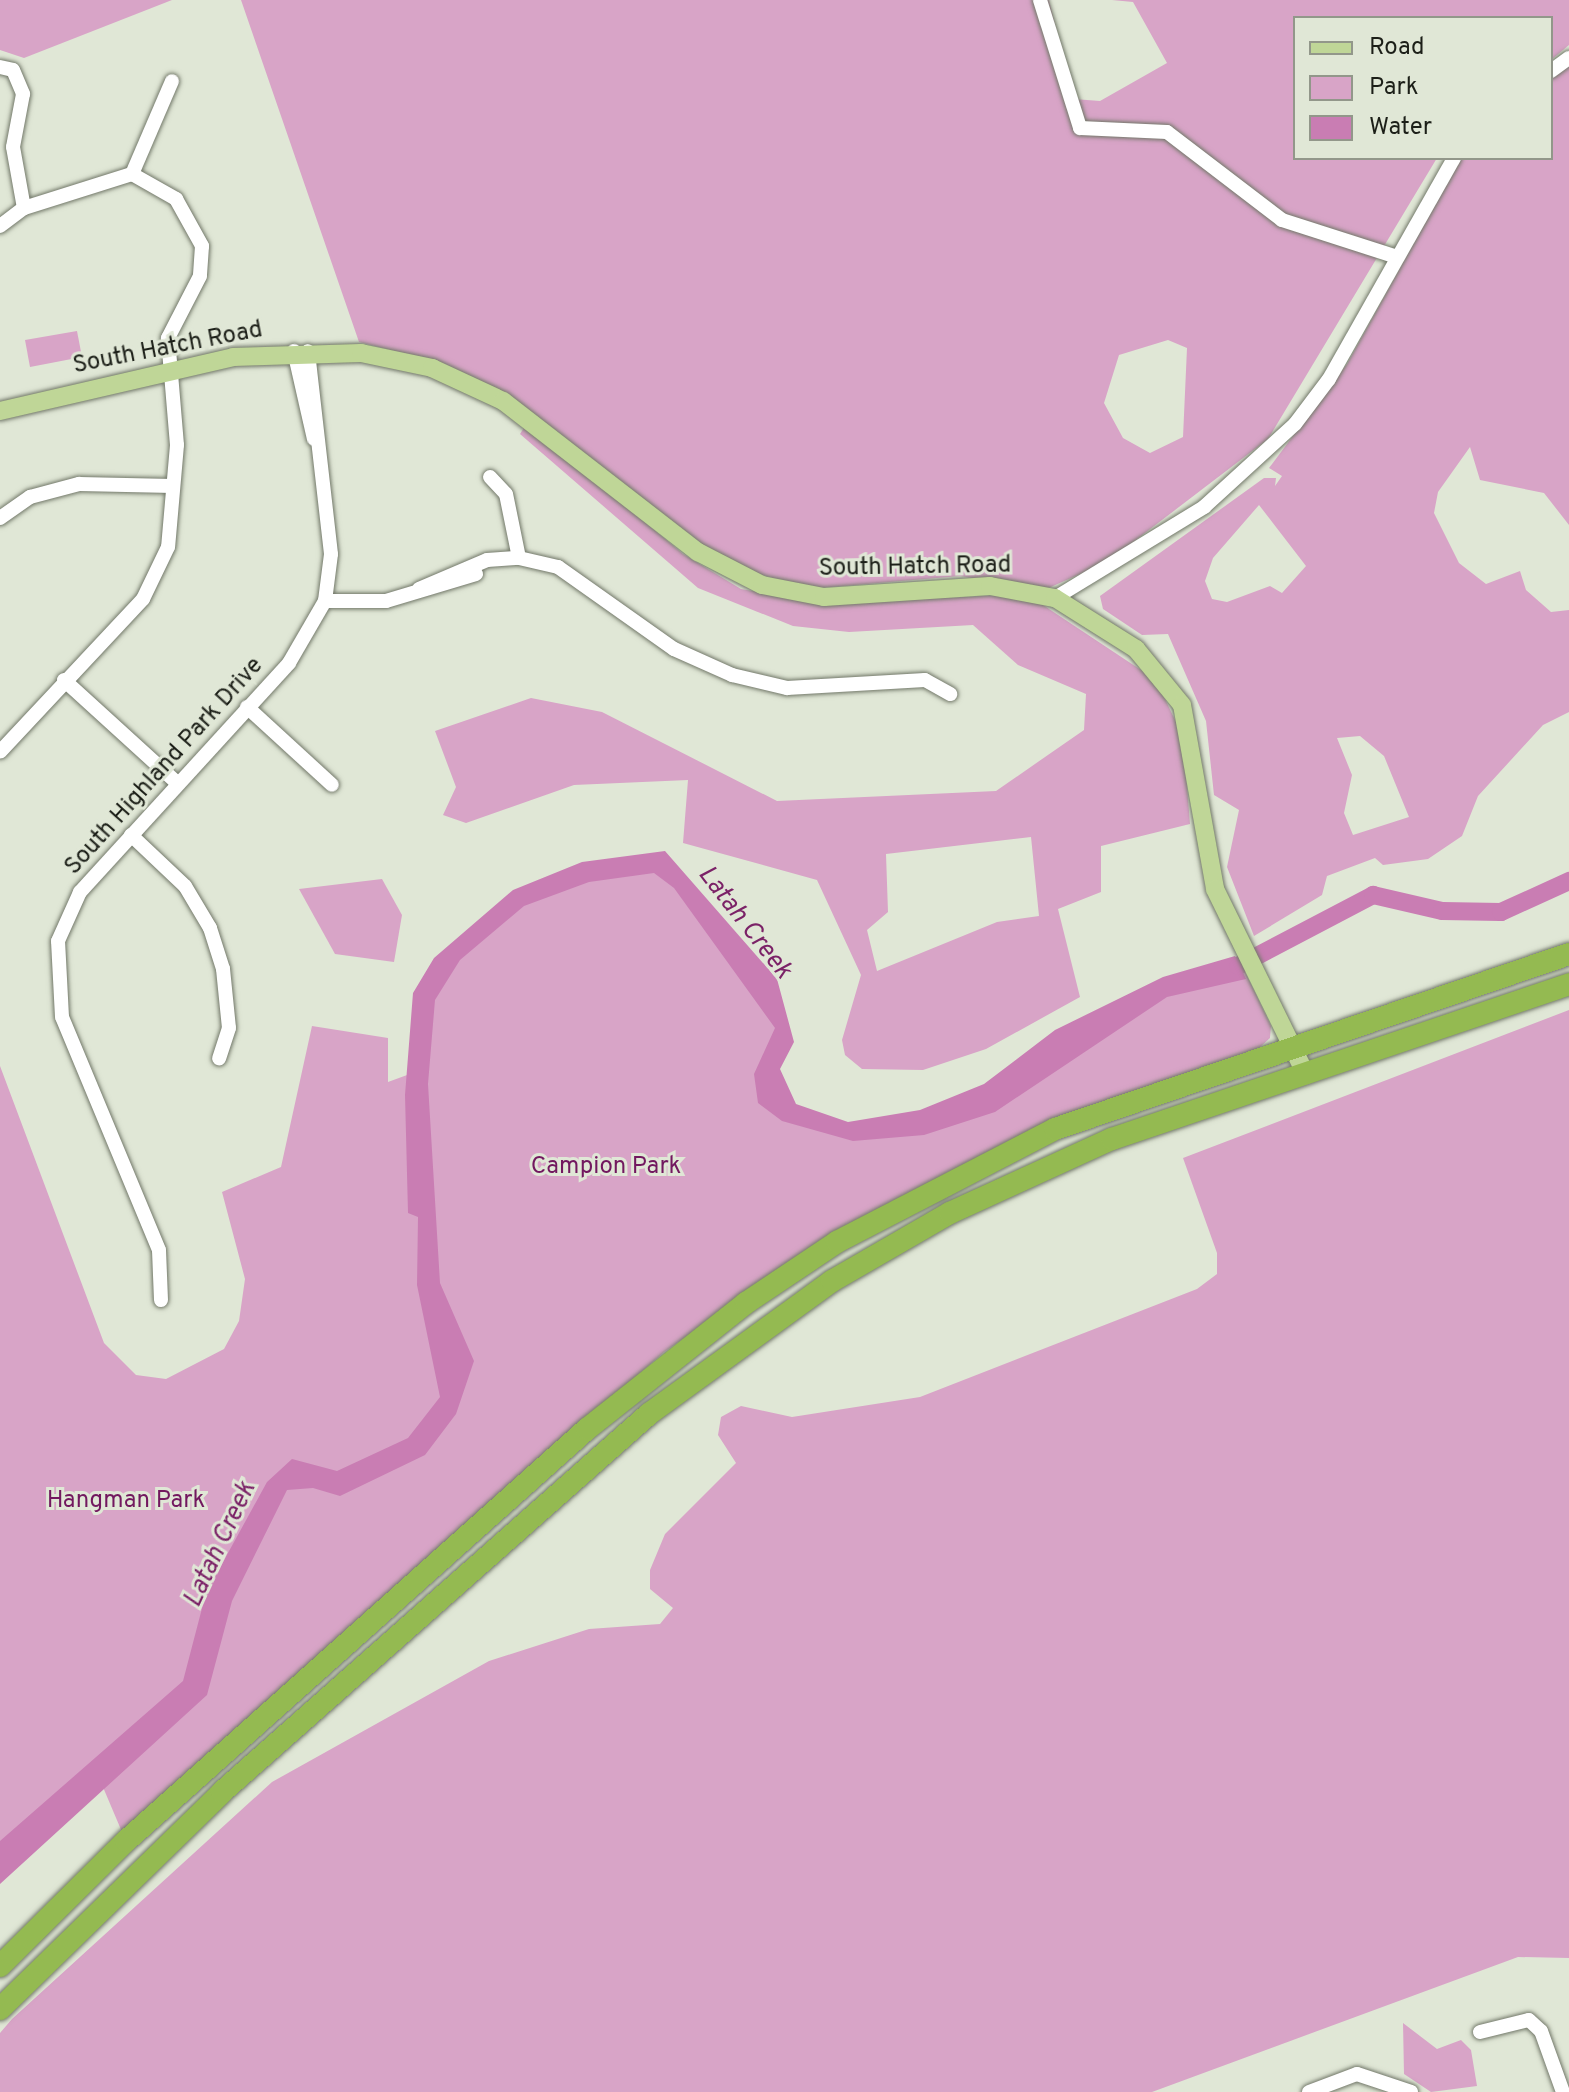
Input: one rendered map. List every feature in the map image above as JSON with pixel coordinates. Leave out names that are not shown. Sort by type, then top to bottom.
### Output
[{"type":"highway","points":[[0,1966],[126,1841],[587,1429],[746,1303],[837,1242],[1055,1129],[1569,954]]},
{"type":"highway","points":[[0,2009],[222,1792],[719,1359],[832,1281],[950,1213],[1112,1139],[1569,984]]},
{"type":"main road","name":"South Hatch Road","points":[[0,411],[172,369],[301,351],[373,355],[470,382],[527,416],[698,552],[762,585],[824,597],[990,586],[1055,598],[1136,649],[1177,695],[1190,732],[1207,859],[1233,930],[1306,1075]]},
{"type":"street","points":[[1040,0],[1080,128],[1167,132],[1282,220],[1394,256]]},
{"type":"street","points":[[0,67],[13,70],[23,94],[13,147],[24,208]]},
{"type":"street","points":[[132,174],[172,81]]},
{"type":"street","points":[[1055,598],[1173,528],[1255,465],[1329,379],[1394,256],[1453,160]]},
{"type":"street","points":[[0,226],[24,208],[132,174],[176,199],[202,246],[198,281],[168,338],[172,369],[173,486],[168,547],[143,599],[64,680],[0,752]]},
{"type":"street","name":"South Highland Park Drive","points":[[161,1300],[159,1250],[73,1047],[56,988],[58,941],[80,892],[310,634],[325,601],[331,554],[301,351]]},
{"type":"street","points":[[490,477],[506,494],[519,558]]},
{"type":"street","points":[[0,518],[30,497],[79,484],[173,486]]},
{"type":"street","points":[[325,601],[355,606],[519,558],[558,567],[674,649],[732,675],[787,688],[925,680],[950,694]]},
{"type":"street","points":[[64,680],[177,783]]},
{"type":"street","points":[[247,707],[332,785]]},
{"type":"street","points":[[131,835],[185,886],[210,928],[223,969],[229,1028],[219,1058]]},
{"type":"street","points":[[1480,2032],[1529,2020],[1541,2031],[1563,2092]]},
{"type":"street","points":[[1309,2092],[1357,2074],[1411,2092]]},
{"type":"green space","points":[[0,0],[172,0],[24,58],[0,50]]},
{"type":"green space","points":[[241,0],[1049,0],[1074,99],[1100,101],[1167,63],[1133,2],[1112,0],[1569,0],[1569,45],[1553,58],[1553,16],[1293,16],[1293,160],[1436,160],[1268,439],[1107,562],[1044,590],[960,576],[808,589],[730,565],[608,474],[414,356],[359,342]],"holes":[[[1168,340],[1187,348],[1183,437],[1150,453],[1123,438],[1104,403],[1119,355]]]},
{"type":"green space","points":[[1569,66],[1569,525],[1544,493],[1480,480],[1470,447],[1438,492],[1434,513],[1459,563],[1486,584],[1520,571],[1526,590],[1551,612],[1569,610],[1569,712],[1543,725],[1478,796],[1462,836],[1428,859],[1383,865],[1375,858],[1327,876],[1322,895],[1254,936],[1227,867],[1239,810],[1214,795],[1206,721],[1168,634],[1142,635],[1103,609],[1100,596],[1264,478],[1276,478],[1275,486],[1282,476],[1269,468],[1347,364],[1460,160],[1553,160],[1553,78]],"holes":[[[1259,505],[1306,566],[1282,593],[1270,586],[1227,602],[1212,599],[1205,581],[1213,558]],[[1360,736],[1384,756],[1409,817],[1353,835],[1344,813],[1352,775],[1337,738]]]},
{"type":"green space","points":[[77,331],[82,357],[30,367],[25,340]]},
{"type":"green space","points":[[527,423],[683,554],[741,589],[826,604],[1003,595],[1043,605],[1156,680],[1183,737],[1190,824],[1101,846],[1101,892],[1058,909],[1080,997],[986,1049],[923,1070],[862,1069],[845,1055],[842,1040],[861,975],[817,880],[683,843],[688,780],[574,785],[466,823],[443,815],[456,787],[435,731],[531,698],[602,712],[777,801],[996,791],[1084,730],[1086,694],[1018,665],[973,625],[849,632],[793,626],[698,588],[520,434]],"holes":[[[1031,837],[1039,916],[997,922],[877,971],[867,930],[888,912],[886,854]]]},
{"type":"green space","points":[[657,863],[783,1024],[772,1094],[848,1130],[922,1121],[1161,987],[1239,959],[1271,1026],[1270,1038],[1259,1048],[1051,1119],[833,1234],[664,1352],[122,1832],[97,1773],[0,1862],[0,1066],[104,1343],[136,1375],[166,1379],[224,1349],[239,1321],[245,1279],[222,1192],[281,1167],[312,1026],[388,1038],[388,1082],[418,1071],[423,1000],[448,957],[519,897]]},
{"type":"green space","points":[[382,879],[402,915],[394,962],[335,954],[299,889]]},
{"type":"green space","points":[[1569,1010],[1569,1958],[1518,1957],[1152,2092],[0,2092],[0,2033],[12,2019],[272,1782],[489,1661],[589,1629],[660,1624],[673,1608],[650,1589],[650,1570],[665,1534],[736,1463],[718,1435],[721,1417],[741,1406],[792,1417],[920,1397],[1197,1289],[1217,1274],[1217,1253],[1183,1158]]},
{"type":"green space","points":[[1403,2023],[1437,2049],[1461,2040],[1471,2050],[1477,2086],[1431,2092],[1404,2074]]},
{"type":"water","points":[[665,851],[777,979],[794,1042],[780,1069],[796,1104],[848,1122],[920,1110],[984,1084],[1055,1030],[1163,977],[1235,956],[1246,979],[1167,997],[995,1112],[924,1135],[853,1141],[782,1121],[758,1103],[754,1074],[775,1028],[674,888],[654,873],[589,882],[524,906],[460,960],[435,1000],[428,1084],[440,1283],[474,1361],[456,1414],[425,1455],[340,1496],[313,1488],[287,1490],[232,1601],[207,1695],[0,1884],[0,1841],[183,1681],[206,1593],[267,1482],[292,1459],[337,1471],[408,1438],[440,1397],[417,1285],[418,1217],[408,1213],[405,1095],[413,993],[434,958],[513,890],[582,862]]},
{"type":"waterway","name":"Latah Creek","points":[[1238,966],[1373,895],[1442,911],[1501,912],[1569,881]]},
{"type":"park label","name":"Campion Park","points":[[606,1168]]},
{"type":"park label","name":"Hangman Park","points":[[126,1502]]}]
